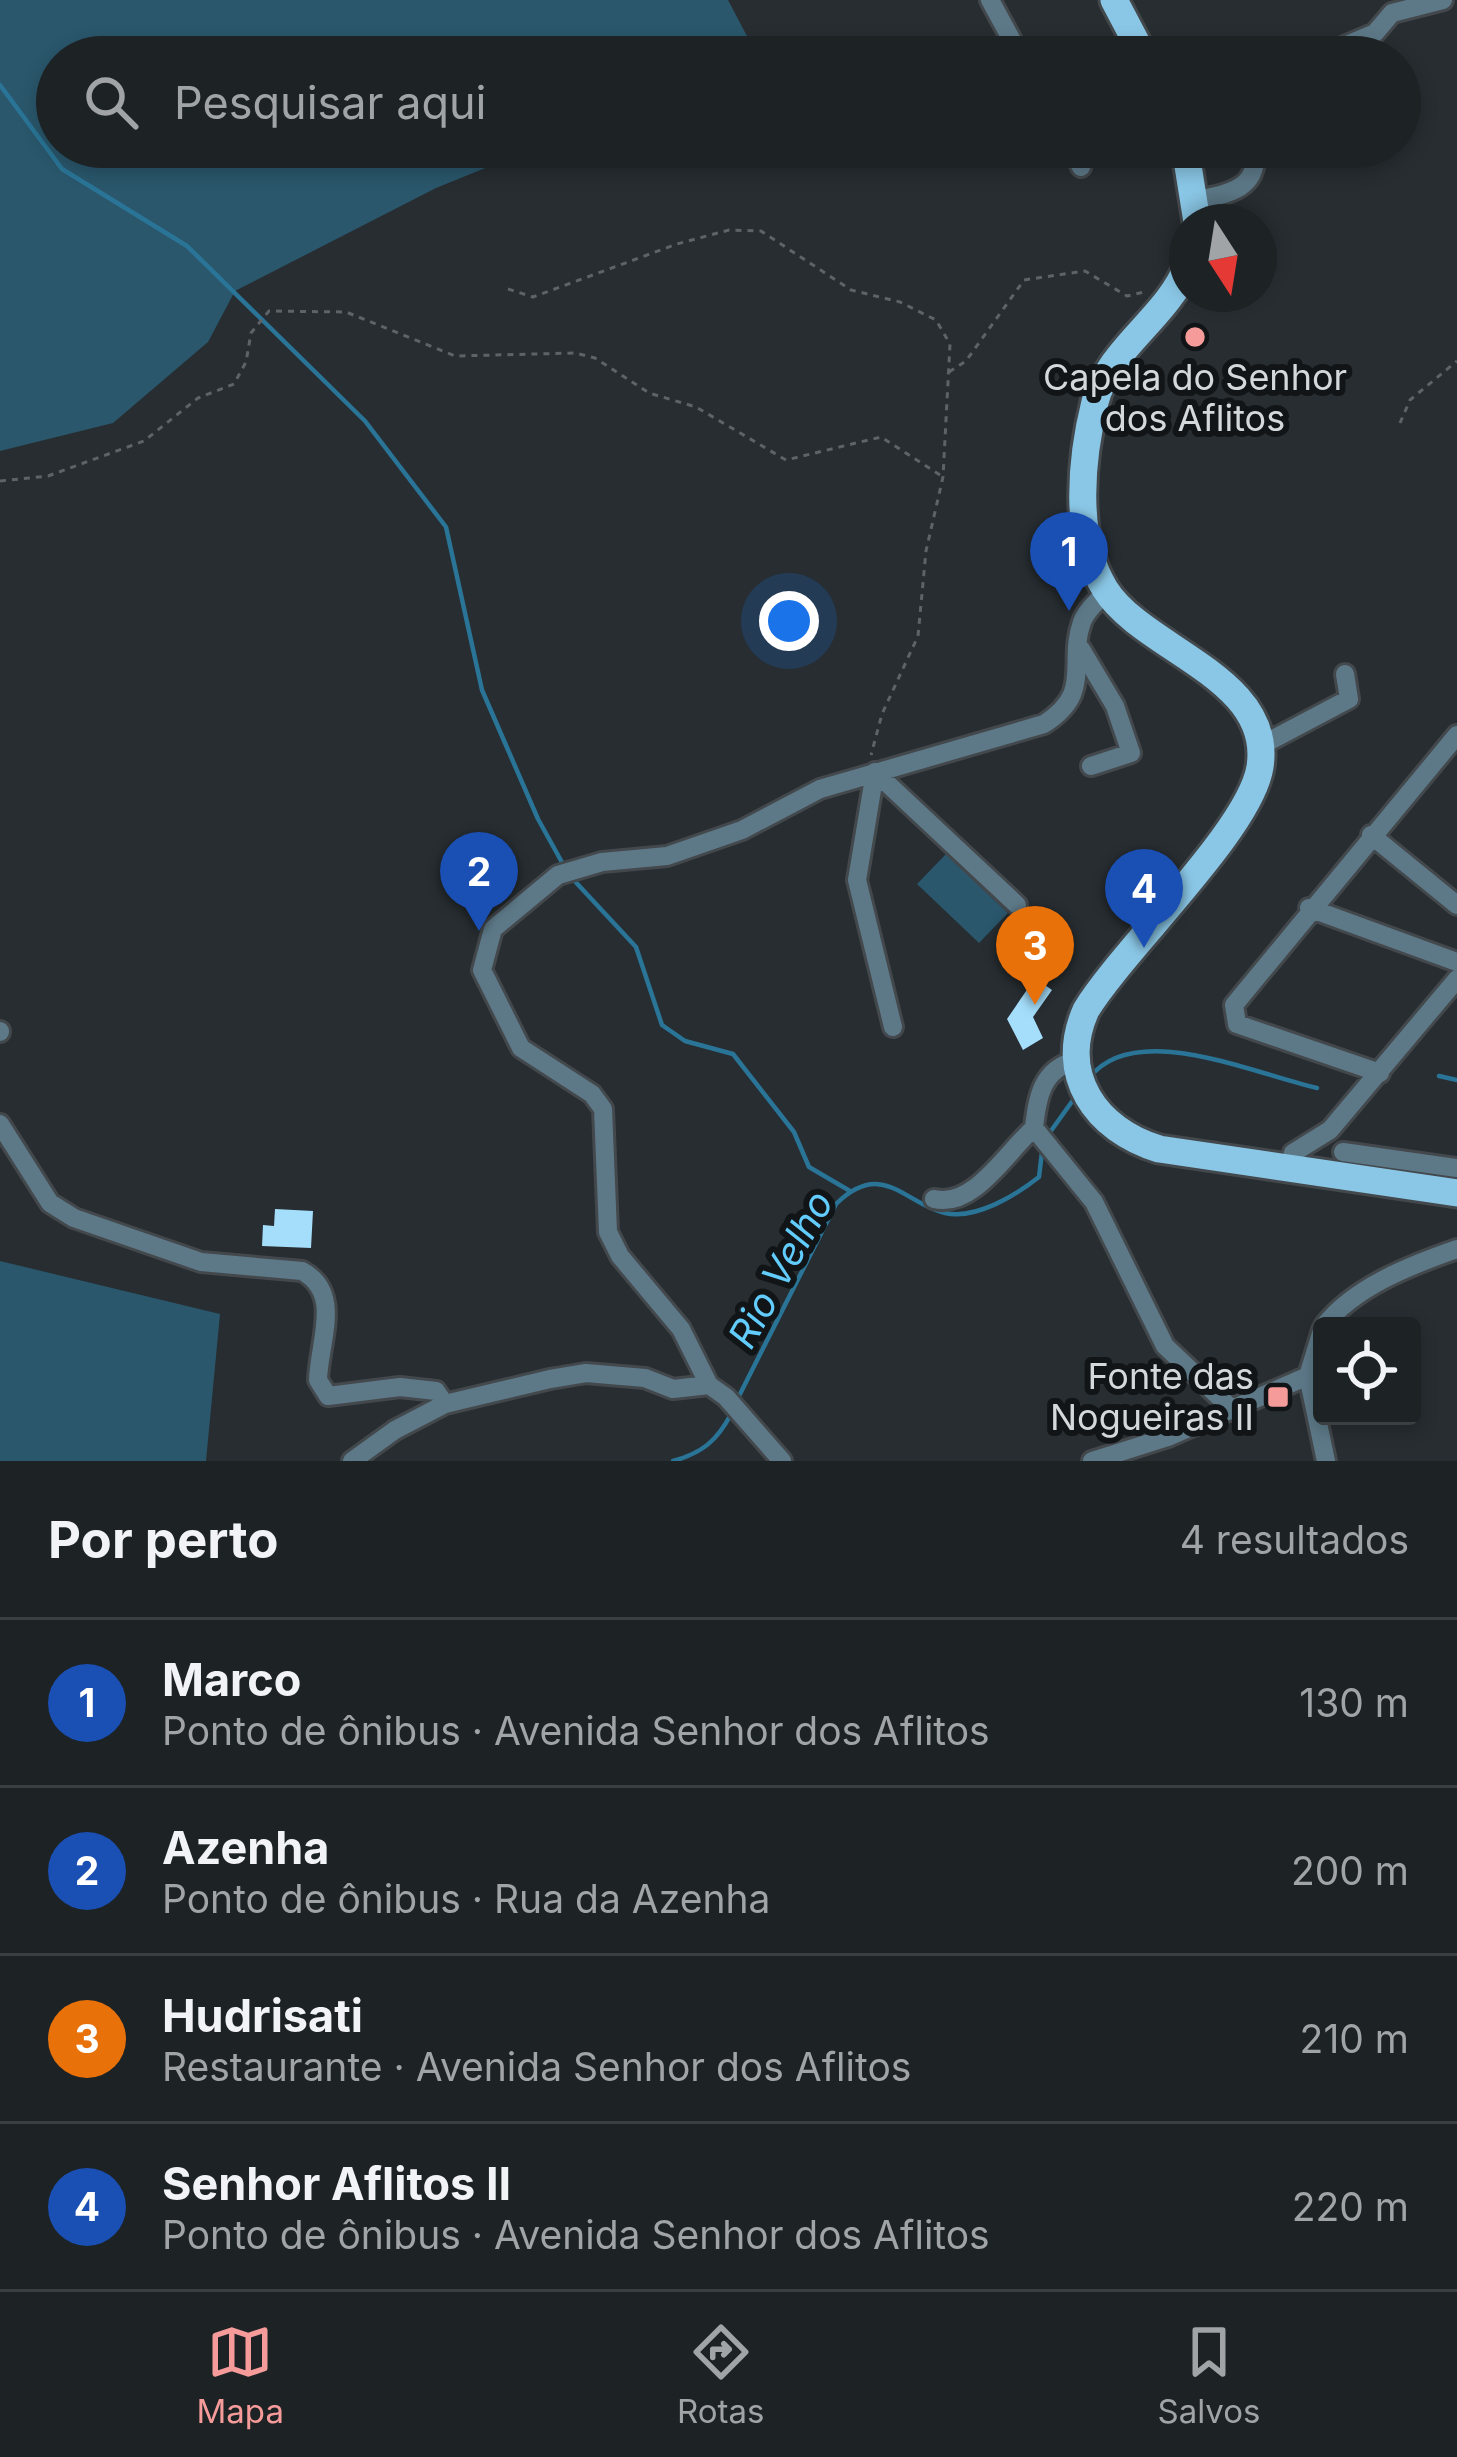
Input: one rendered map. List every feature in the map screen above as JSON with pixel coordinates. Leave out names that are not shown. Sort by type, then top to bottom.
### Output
[{"type":"main road","points":[[1114,0],[1133,36]]},
{"type":"main road","points":[[1189,168],[1196,204]]},
{"type":"main road","points":[[1169,301],[1109,370],[1096,396],[1084,532],[1106,592],[1134,621],[1239,700],[1260,746],[1255,783],[1229,828],[1085,1010],[1075,1061],[1092,1106],[1119,1133],[1159,1149],[1289,1169],[1341,1164],[1457,1193]]},
{"type":"street","points":[[990,0],[1010,36]]},
{"type":"street","points":[[1369,36],[1392,13],[1443,0]]},
{"type":"street","points":[[1211,204],[1234,193],[1256,168]]},
{"type":"street","points":[[782,1461],[726,1397],[709,1385],[681,1329],[640,1285],[608,1232],[603,1109],[592,1094],[520,1048],[482,970],[493,929],[558,875],[602,862],[667,856],[742,830],[820,789],[1044,724],[1066,710],[1081,649],[1081,623],[1106,592]]},
{"type":"street","points":[[1081,649],[1115,706],[1131,753],[1091,766]]},
{"type":"street","points":[[1260,746],[1349,700],[1345,674]]},
{"type":"street","points":[[1380,1073],[1237,1024],[1234,1005],[1309,908],[1457,735]]},
{"type":"street","points":[[875,772],[1017,905]]},
{"type":"street","points":[[875,772],[857,880],[893,1027]]},
{"type":"street","points":[[1372,835],[1457,905]]},
{"type":"street","points":[[1309,908],[1457,962]]},
{"type":"street","points":[[1289,1169],[1293,1153],[1330,1130],[1457,979]]},
{"type":"street","points":[[934,1199],[961,1196],[982,1181],[1034,1128],[1038,1092],[1063,1064],[1075,1061]]},
{"type":"street","points":[[0,1124],[50,1203],[74,1218],[181,1257],[260,1270],[302,1271],[317,1279],[328,1301],[317,1380],[328,1396],[419,1388],[436,1391],[446,1404]]},
{"type":"street","points":[[1034,1128],[1094,1202],[1165,1346],[1234,1411]]},
{"type":"street","points":[[1330,1130],[1341,1164],[1457,1168]]},
{"type":"street","points":[[1331,1317],[1338,1308],[1388,1279],[1457,1249]]},
{"type":"street","points":[[1313,1360],[1308,1376],[1325,1461]]},
{"type":"street","points":[[352,1461],[395,1430],[446,1404],[586,1373],[645,1378],[673,1389],[709,1385]]},
{"type":"street","points":[[1092,1461],[1234,1411],[1308,1376]]},
{"type":"path","points":[[508,289],[533,297],[677,244],[729,230],[761,231],[851,290],[900,302],[936,320],[950,344],[943,477],[926,551],[918,636],[870,750],[875,772]]},
{"type":"path","points":[[947,373],[966,361],[1024,280],[1085,271],[1126,296],[1149,291]]},
{"type":"path","points":[[0,481],[48,476],[144,442],[198,398],[234,383],[246,362],[250,333],[268,310],[346,312],[455,356],[575,353],[595,358],[649,393],[696,407],[786,460],[881,436],[943,477]]},
{"type":"path","points":[[1400,423],[1410,400],[1457,361]]},
{"type":"shaded area","points":[[0,0],[728,0],[747,36],[36,36],[36,168],[485,168],[436,188],[235,291],[208,342],[113,423],[0,451]]},
{"type":"shaded area","points":[[946,854],[1008,913],[979,943],[917,884]]},
{"type":"shaded area","points":[[0,1261],[220,1314],[206,1461],[0,1461]]},
{"type":"building","points":[[1035,978],[1052,990],[1033,1017],[1043,1038],[1023,1050],[1007,1019]]},
{"type":"building","points":[[275,1209],[313,1211],[311,1248],[262,1246],[263,1225],[274,1226]]},
{"type":"waterway","points":[[0,85],[36,134]]},
{"type":"waterway","points":[[61,168],[187,246],[365,421],[446,527],[482,690],[538,819],[564,866]]},
{"type":"waterway","points":[[570,876],[636,947],[662,1025],[685,1041],[733,1054],[794,1132],[809,1167],[850,1191]]},
{"type":"waterway","name":"Rio Velho","points":[[1090,1077],[1110,1060],[1136,1052],[1166,1052],[1317,1088]]},
{"type":"waterway","name":"Rio Velho","points":[[1439,1076],[1457,1080]]},
{"type":"waterway","name":"Rio Velho","points":[[1048,1135],[1076,1096]]},
{"type":"waterway","name":"Rio Velho","points":[[738,1398],[836,1204],[867,1185],[881,1185],[945,1213],[970,1213],[1007,1198],[1039,1177],[1042,1152]]},
{"type":"waterway","name":"Rio Velho","points":[[673,1461],[708,1445],[731,1414]]},
{"type":"place","name":"Capela do Senhor dos Aflitos","points":[[1195,337]]},
{"type":"place","name":"Marco","points":[[1069,611]]},
{"type":"place","name":"Azenha","points":[[479,931]]},
{"type":"place","name":"Senhor Aflitos II","points":[[1144,948]]},
{"type":"place","name":"Hudrisati","points":[[1035,1005]]},
{"type":"place","name":"Fonte das Nogueiras II","points":[[1278,1397]]}]
